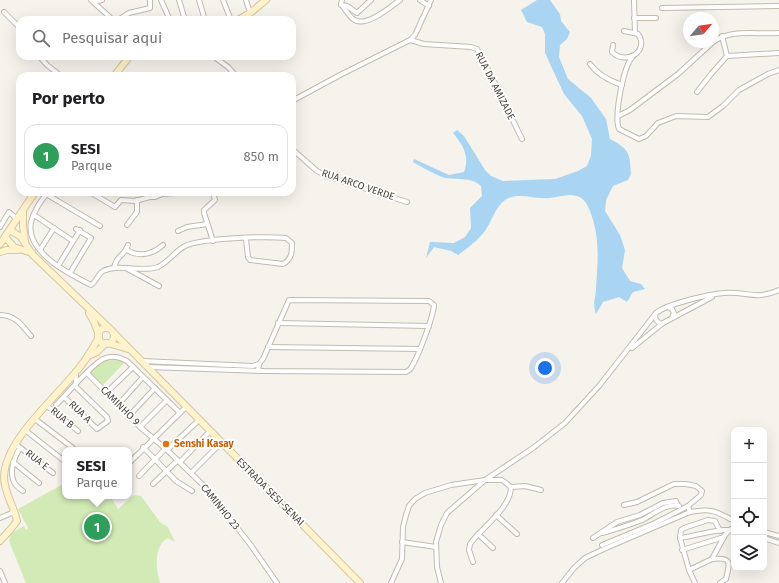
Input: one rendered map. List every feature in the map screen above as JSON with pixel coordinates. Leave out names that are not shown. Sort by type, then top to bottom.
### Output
[{"type":"street","points":[[93,1],[102,0]]},
{"type":"street","points":[[124,16],[129,13],[149,8],[150,0]]},
{"type":"street","points":[[161,0],[168,16]]},
{"type":"street","points":[[179,0],[184,16]]},
{"type":"street","points":[[199,0],[204,16]]},
{"type":"street","points":[[223,0],[229,16]]},
{"type":"street","points":[[246,0],[250,13]]},
{"type":"street","points":[[245,16],[266,0]]},
{"type":"street","points":[[363,0],[367,4]]},
{"type":"street","points":[[341,2],[357,13],[371,0]]},
{"type":"street","points":[[341,2],[353,19],[365,22],[400,0]]},
{"type":"street","points":[[420,0],[429,6]]},
{"type":"street","points":[[296,99],[410,40],[415,35],[431,0]]},
{"type":"street","points":[[634,0],[635,33]]},
{"type":"street","points":[[93,1],[110,16]]},
{"type":"street","points":[[662,8],[779,6]]},
{"type":"street","points":[[4,12],[16,24]]},
{"type":"street","points":[[634,18],[656,18]]},
{"type":"street","points":[[624,31],[635,33],[640,37],[641,43],[639,51],[628,62],[619,97],[618,125],[622,131],[636,138],[642,139],[656,124],[676,116],[708,117],[724,106],[739,90],[768,74],[779,70]]},
{"type":"street","points":[[719,38],[722,36],[735,34],[779,33]]},
{"type":"street","points":[[722,36],[727,56]]},
{"type":"street","name":"RUA DA AMIZADE","points":[[410,40],[424,44],[471,47],[477,49],[522,139]]},
{"type":"street","points":[[613,45],[612,50],[614,54],[624,58],[633,56]]},
{"type":"street","points":[[618,116],[630,110],[678,74],[706,48]]},
{"type":"street","points":[[697,92],[727,56],[779,53]]},
{"type":"street","points":[[43,60],[56,72]]},
{"type":"street","points":[[117,72],[127,60]]},
{"type":"street","points":[[218,60],[232,72]]},
{"type":"street","points":[[590,64],[602,76],[622,86]]},
{"type":"street","name":"RUA ARCO VERDE","points":[[296,153],[317,171],[326,176],[408,202]]},
{"type":"street","points":[[0,244],[32,196]]},
{"type":"street","points":[[45,196],[37,208],[31,223],[30,233],[33,241],[40,250],[58,266],[92,285],[101,273],[114,268],[158,267],[186,246],[213,241],[246,238],[285,238],[289,239],[292,243],[292,253],[289,260],[280,264],[250,260],[248,257],[246,238]]},
{"type":"street","points":[[52,196],[100,226]]},
{"type":"street","points":[[97,196],[115,207],[121,200],[138,200],[150,196]]},
{"type":"street","points":[[213,241],[206,224],[204,210],[215,200],[214,196]]},
{"type":"street","points":[[127,225],[136,212],[138,200]]},
{"type":"street","points":[[0,252],[24,247],[23,210]]},
{"type":"street","points":[[0,227],[8,212],[17,219]]},
{"type":"street","points":[[34,215],[73,240]]},
{"type":"street","points":[[178,231],[187,227],[206,224]]},
{"type":"street","points":[[40,250],[54,228]]},
{"type":"street","name":"ESTRADA SESI-SENAI","points":[[10,230],[21,237],[24,247]]},
{"type":"street","points":[[58,266],[78,230],[91,238],[70,273]]},
{"type":"street","name":"ESTRADA SESI-SENAI","points":[[5,237],[11,244],[24,247],[32,254],[111,330],[360,583]]},
{"type":"street","points":[[114,268],[117,258],[127,250],[128,245]]},
{"type":"street","points":[[127,250],[136,254],[149,254],[163,245]]},
{"type":"street","points":[[126,268],[159,286]]},
{"type":"street","points":[[441,583],[437,567],[436,547],[438,532],[447,513],[485,480],[533,448],[565,423],[590,397],[656,313],[681,302],[716,294],[725,293],[758,296],[766,295],[779,290]]},
{"type":"street","points":[[626,353],[663,324],[716,294]]},
{"type":"street","points":[[148,368],[258,371],[406,372],[410,369],[420,349],[429,326],[434,305],[429,301],[293,299],[288,301],[259,364],[258,371]]},
{"type":"street","name":"ESTRADA SESI-SENAI","points":[[85,306],[94,322],[99,336]]},
{"type":"street","points":[[667,307],[674,313],[672,319]]},
{"type":"street","points":[[656,313],[655,316],[657,321],[659,324],[663,324]]},
{"type":"street","points":[[0,315],[12,317],[18,320],[31,336]]},
{"type":"street","points":[[278,324],[429,326]]},
{"type":"street","points":[[0,541],[17,521],[2,486],[5,468],[10,453],[17,446],[25,430],[76,372],[88,356],[102,329],[111,330],[113,339],[97,352],[88,356]]},
{"type":"street","points":[[99,336],[101,341],[107,343]]},
{"type":"street","name":"ESTRADA SESI-SENAI","points":[[107,343],[130,350]]},
{"type":"street","points":[[268,347],[420,349]]},
{"type":"street","points":[[56,405],[87,373],[104,359],[114,357],[123,358],[180,413]]},
{"type":"street","points":[[142,362],[253,366],[259,364]]},
{"type":"street","points":[[106,393],[133,367]]},
{"type":"street","points":[[156,376],[160,368]]},
{"type":"street","points":[[75,385],[76,372]]},
{"type":"street","name":"CAMINHO 9","points":[[87,373],[140,427],[153,438]]},
{"type":"street","points":[[118,404],[144,377]]},
{"type":"street","name":"RUA A","points":[[64,397],[95,428],[98,429],[108,421],[107,417],[75,385]]},
{"type":"street","points":[[129,416],[155,388]]},
{"type":"street","points":[[140,427],[167,400]]},
{"type":"street","name":"RUA B","points":[[47,406],[78,430]]},
{"type":"street","points":[[132,460],[186,407]]},
{"type":"street","points":[[35,419],[72,447]]},
{"type":"street","points":[[139,476],[155,459],[199,420]]},
{"type":"street","points":[[25,430],[62,459]]},
{"type":"street","points":[[154,484],[210,431]]},
{"type":"street","name":"CAMINHO 23","points":[[153,438],[179,461],[212,496],[277,583]]},
{"type":"street","points":[[191,473],[222,442]]},
{"type":"street","name":"RUA E","points":[[23,491],[15,485],[13,481],[17,446],[53,473]]},
{"type":"street","points":[[143,448],[176,481],[192,491]]},
{"type":"street","points":[[14,462],[39,483]]},
{"type":"street","points":[[391,583],[402,559],[402,542],[406,515],[409,506],[415,499],[425,493],[451,485],[485,480],[502,480],[511,486],[525,486],[541,490]]},
{"type":"street","points":[[602,545],[655,523],[683,509],[702,493],[701,489],[698,487],[686,484],[674,484],[637,502],[624,505]]},
{"type":"street","points":[[473,562],[469,547],[478,534],[507,501],[510,495],[511,486]]},
{"type":"street","points":[[593,538],[642,520],[664,508],[678,506],[683,509]]},
{"type":"street","points":[[688,506],[690,512]]},
{"type":"street","points":[[562,583],[574,568],[585,558],[690,512],[705,510],[714,511],[731,519]]},
{"type":"street","points":[[0,518],[14,512]]},
{"type":"street","points":[[496,515],[517,534]]},
{"type":"street","points":[[694,583],[682,550],[680,530],[708,520],[715,521],[720,531]]},
{"type":"street","points":[[680,538],[731,530]]},
{"type":"street","points":[[712,559],[727,532],[731,531]]},
{"type":"street","points":[[767,533],[779,536]]},
{"type":"street","points":[[478,534],[493,548]]},
{"type":"street","points":[[682,550],[724,537]]},
{"type":"street","points":[[767,539],[779,543]]},
{"type":"street","points":[[402,542],[436,547]]},
{"type":"street","points":[[689,570],[712,559],[726,559],[730,564],[726,579],[720,583]]},
{"type":"street","points":[[0,571],[5,583]]},
{"type":"green space","points":[[113,358],[125,362],[102,386],[89,373],[97,365]]},
{"type":"green space","points":[[62,485],[62,499],[112,499],[118,509],[129,499],[132,499],[134,495],[141,496],[160,522],[168,527],[175,542],[168,538],[163,542],[158,552],[157,572],[160,583],[26,583],[9,541],[14,532],[24,526],[26,530],[28,528],[18,509]]},
{"type":"water","points":[[537,0],[550,0],[560,14],[561,21],[570,32],[567,39],[560,45],[559,57],[568,79],[591,98],[606,119],[610,139],[625,149],[630,161],[631,174],[628,180],[613,186],[606,200],[605,211],[620,235],[625,250],[622,268],[630,281],[641,284],[645,289],[633,292],[627,302],[619,297],[603,302],[596,314],[594,303],[598,258],[597,239],[593,220],[587,204],[584,200],[574,195],[550,198],[521,196],[510,197],[499,206],[482,234],[473,244],[458,255],[451,251],[434,247],[426,258],[430,242],[454,243],[465,237],[471,228],[470,208],[482,196],[481,186],[473,181],[442,177],[413,162],[414,159],[449,175],[464,172],[466,166],[466,156],[460,142],[453,133],[457,130],[464,136],[485,170],[491,176],[503,181],[555,179],[578,171],[587,166],[591,156],[592,139],[582,116],[564,94],[545,53],[545,34],[542,27],[527,22],[521,10]]},
{"type":"place","name":"Senshi Kasay","points":[[166,444]]},
{"type":"place","name":"SESI","points":[[97,527]]}]
